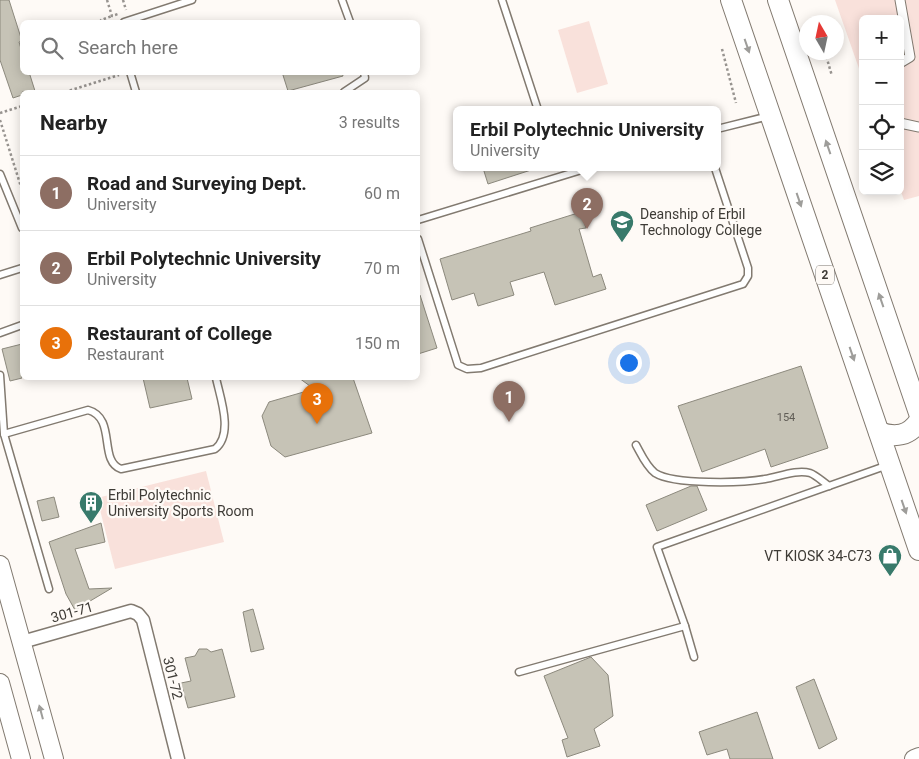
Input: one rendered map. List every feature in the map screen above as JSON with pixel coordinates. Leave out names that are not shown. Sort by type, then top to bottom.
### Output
[{"type":"highway","name":"2","points":[[731,0],[919,550]]},
{"type":"highway","points":[[778,0],[919,413]]},
{"type":"highway","points":[[879,432],[892,436],[903,434],[914,428],[919,421]]},
{"type":"main road","points":[[0,566],[54,759]]},
{"type":"main road","points":[[0,683],[21,759]]},
{"type":"main road","points":[[914,759],[919,757]]},
{"type":"street","points":[[900,0],[915,55]]},
{"type":"street","points":[[904,124],[919,126]]},
{"type":"street","name":"301-71","points":[[22,642],[131,611]]},
{"type":"street","name":"301-72","points":[[131,611],[138,614],[143,620],[178,759]]},
{"type":"lane","points":[[130,20],[192,0]]},
{"type":"lane","points":[[342,0],[349,20]]},
{"type":"lane","points":[[502,0],[537,106]]},
{"type":"lane","points":[[131,75],[135,90]]},
{"type":"lane","points":[[347,90],[365,78],[364,75]]},
{"type":"lane","points":[[721,128],[771,116]]},
{"type":"lane","points":[[558,171],[559,176]]},
{"type":"lane","points":[[420,219],[577,171]]},
{"type":"lane","points":[[420,244],[458,365],[468,370],[481,368],[743,284],[748,276],[748,268],[716,171]]},
{"type":"lane","points":[[0,174],[20,223]]},
{"type":"lane","points":[[0,275],[20,269]]},
{"type":"lane","points":[[0,333],[20,326]]},
{"type":"lane","points":[[0,375],[4,434],[49,589]]},
{"type":"lane","points":[[4,434],[88,410],[96,412],[102,418],[112,462],[121,470],[215,449],[220,445],[224,431],[216,380]]},
{"type":"lane","points":[[636,445],[648,466],[656,473],[676,479],[717,482],[760,480],[803,472],[812,473],[829,486]]},
{"type":"lane","points":[[694,657],[657,547],[890,464]]},
{"type":"lane","points":[[519,672],[685,626]]},
{"type":"path","points":[[107,0],[112,16]]},
{"type":"path","points":[[101,20],[126,11]]},
{"type":"path","points":[[722,49],[736,103]]},
{"type":"path","points":[[827,60],[832,76]]},
{"type":"path","points":[[72,90],[119,75]]},
{"type":"path","points":[[0,113],[20,107]]},
{"type":"path","points":[[0,120],[20,184]]},
{"type":"shaded area","points":[[835,0],[919,0],[919,196],[904,200],[902,195],[904,195],[904,15],[859,15],[859,69],[844,26],[844,15],[840,15]]},
{"type":"shaded area","points":[[589,21],[608,84],[577,93],[558,30]]},
{"type":"shaded area","points":[[206,471],[224,542],[115,569],[97,498]]},
{"type":"building","points":[[0,0],[9,0],[20,35],[20,75],[30,75],[35,90],[20,90],[20,96],[13,98],[0,60]]},
{"type":"building","points":[[283,75],[343,75],[292,90],[288,90]]},
{"type":"building","points":[[484,171],[528,171],[488,184]]},
{"type":"building","points":[[581,212],[586,228],[579,229],[593,277],[601,274],[606,289],[555,305],[544,272],[510,282],[514,295],[478,306],[474,293],[452,300],[440,259],[531,231],[530,228]]},
{"type":"building","points":[[420,295],[437,348],[420,353]]},
{"type":"building","points":[[20,344],[20,378],[10,381],[2,349]]},
{"type":"building","points":[[801,366],[828,448],[771,467],[765,449],[702,472],[678,406]]},
{"type":"building","points":[[143,380],[187,380],[192,399],[150,408]]},
{"type":"building","points":[[302,380],[354,380],[372,433],[285,457],[271,446],[262,416],[269,402],[314,389]]},
{"type":"building","points":[[691,486],[697,486],[707,510],[657,531],[646,505]]},
{"type":"building","points":[[54,497],[59,517],[42,521],[37,501]]},
{"type":"building","points":[[101,523],[105,542],[75,549],[89,589],[112,588],[75,610],[66,594],[49,542]]},
{"type":"building","points":[[253,609],[264,649],[251,652],[243,612]]},
{"type":"building","points":[[199,649],[207,649],[211,652],[222,649],[235,697],[188,708],[181,683],[191,681],[185,658],[195,656]]},
{"type":"building","points":[[591,657],[608,675],[613,716],[594,729],[600,746],[567,757],[562,740],[568,738],[544,676]]},
{"type":"building","points":[[814,679],[837,739],[819,749],[796,687]]},
{"type":"building","points":[[757,712],[773,759],[730,759],[727,749],[707,755],[699,732]]},
{"type":"place","name":"Erbil Polytechnic University","points":[[587,229]]},
{"type":"place","name":"Deanship of Erbil Technology College","points":[[622,243]]},
{"type":"place","name":"Road and Surveying Dept.","points":[[509,422]]},
{"type":"place","name":"Restaurant of College","points":[[317,424]]},
{"type":"place","name":"Erbil Polytechnic University Sports Room","points":[[91,524]]},
{"type":"place","name":"VT KIOSK 34-C73","points":[[890,577]]}]
